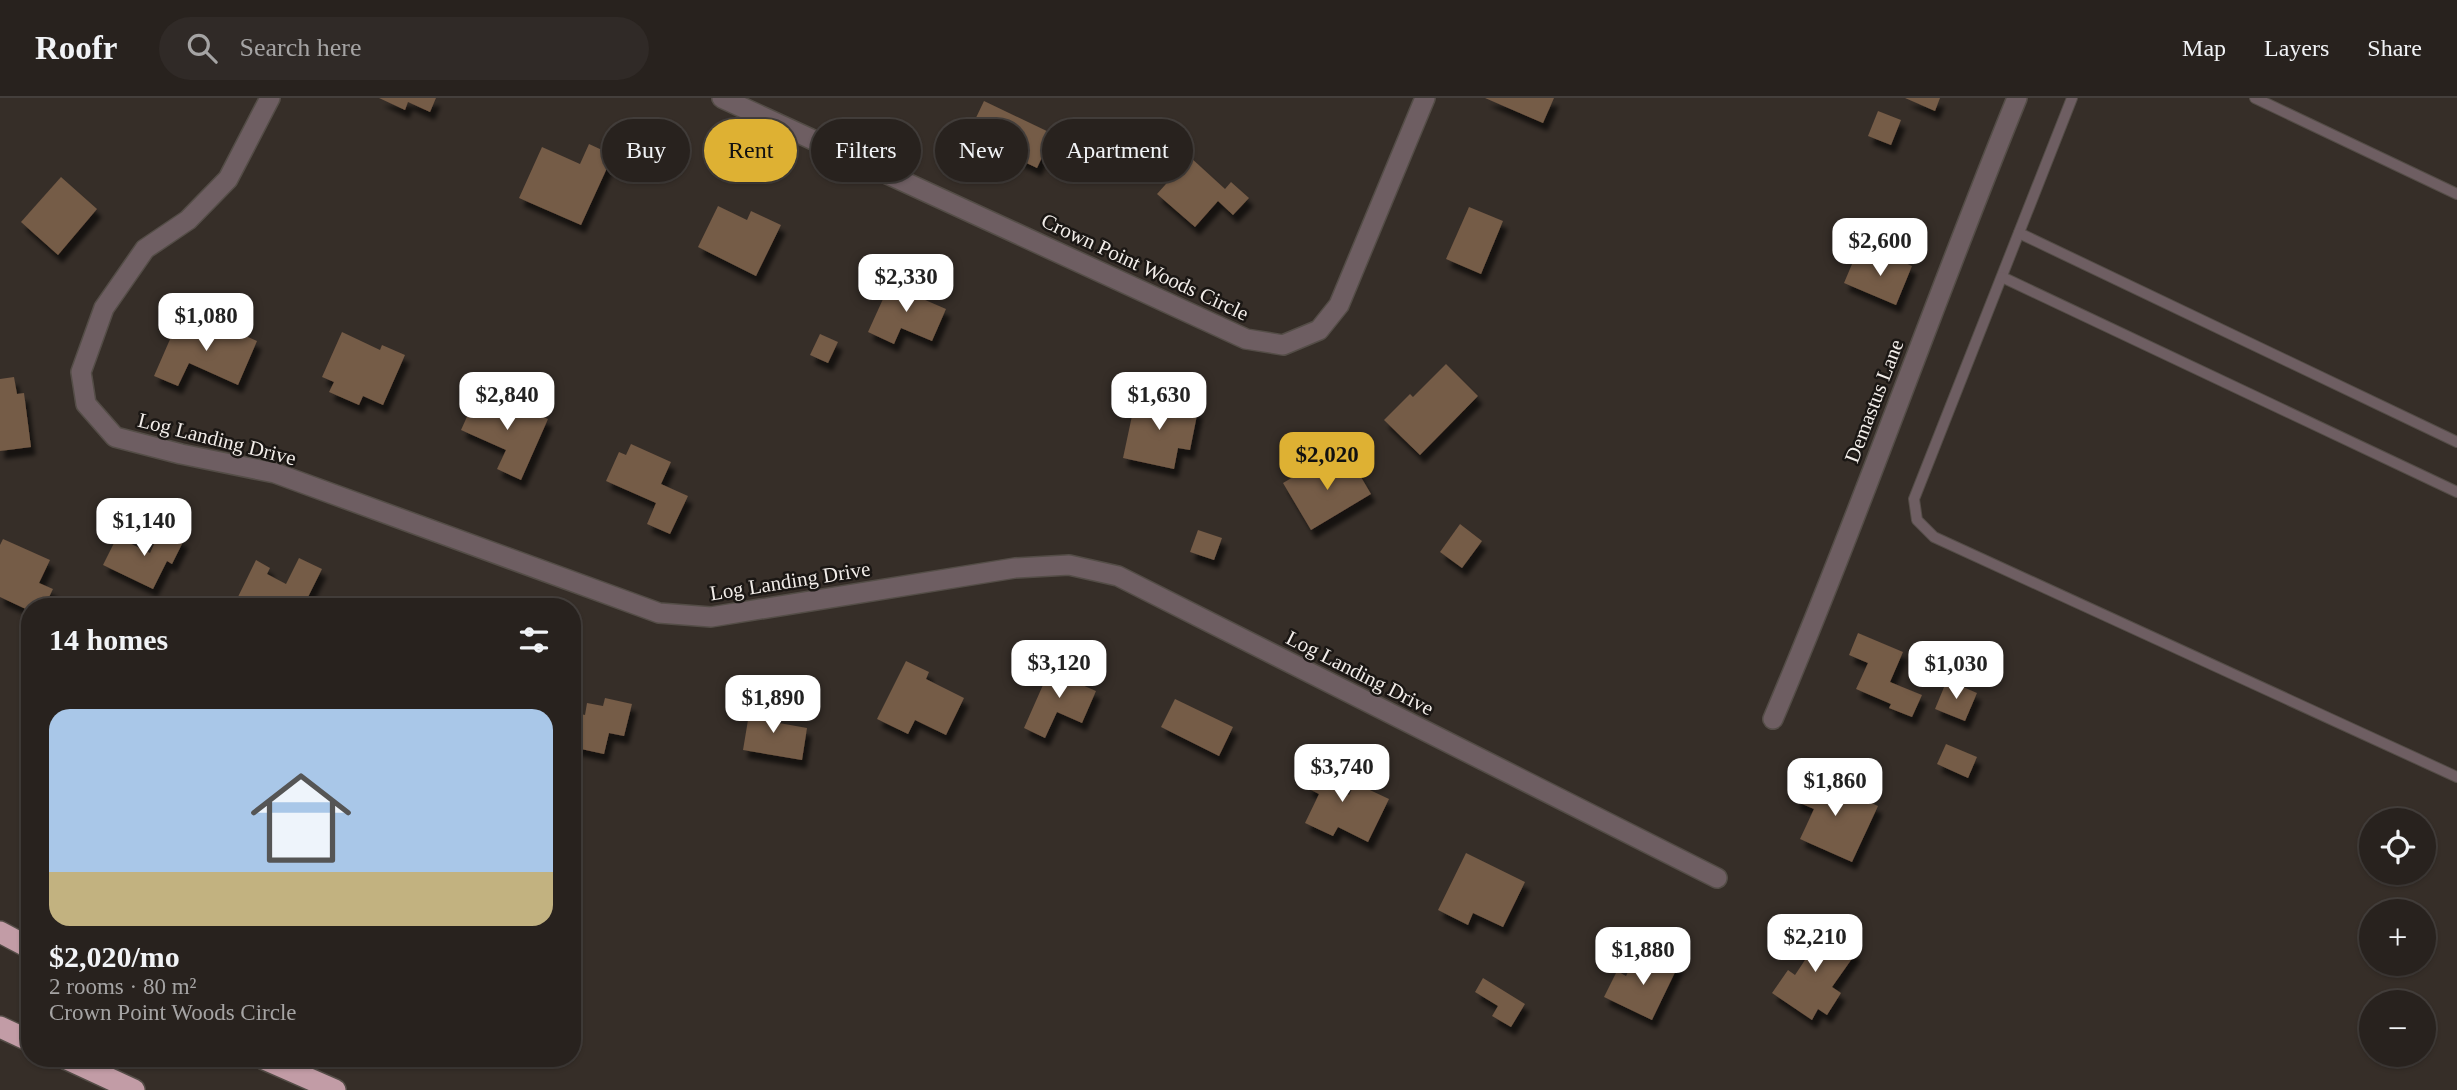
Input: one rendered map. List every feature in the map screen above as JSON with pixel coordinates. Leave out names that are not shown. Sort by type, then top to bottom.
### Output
[{"type":"highway","points":[[0,932],[21,943]]},
{"type":"highway","points":[[0,1027],[21,1037]]},
{"type":"highway","points":[[84,1067],[134,1090]]},
{"type":"highway","points":[[282,1067],[335,1090]]},
{"type":"street","name":"Log Landing Drive","points":[[270,98],[228,179],[188,220],[145,249],[104,308],[81,372],[86,404],[115,437],[275,473],[659,613],[711,617],[1015,568],[1069,565],[1118,576],[1717,878]]},
{"type":"street","name":"Crown Point Woods Circle","points":[[722,98],[1246,339],[1283,345],[1319,330],[1339,305],[1425,98]]},
{"type":"street","name":"Demastus Lane","points":[[1773,719],[1825,598],[1961,235],[2017,98]]},
{"type":"lane","points":[[2072,98],[1914,499],[1917,520],[1934,537],[2457,777]]},
{"type":"lane","points":[[2255,98],[2457,194]]},
{"type":"lane","points":[[2019,233],[2457,442]]},
{"type":"lane","points":[[2002,277],[2457,492]]},
{"type":"building","points":[[379,98],[436,98],[430,112],[408,102],[405,110]]},
{"type":"building","points":[[1485,98],[1554,98],[1543,123]]},
{"type":"building","points":[[1905,98],[1940,98],[1935,111]]},
{"type":"building","points":[[984,101],[1022,119],[975,119]]},
{"type":"building","points":[[1878,111],[1901,120],[1891,145],[1868,136]]},
{"type":"building","points":[[1028,122],[1042,129],[1042,157],[1037,168],[1028,164]]},
{"type":"building","points":[[589,144],[602,150],[602,179],[581,225],[519,198],[542,147],[580,164]]},
{"type":"building","points":[[1193,160],[1225,189],[1231,182],[1249,198],[1233,215],[1218,201],[1195,227],[1157,194],[1168,182],[1193,182]]},
{"type":"building","points":[[61,177],[97,209],[58,255],[21,222]]},
{"type":"building","points":[[718,206],[747,220],[751,211],[781,225],[756,276],[698,247]]},
{"type":"building","points":[[1469,207],[1503,221],[1481,274],[1446,259]]},
{"type":"building","points":[[1885,254],[1912,266],[1896,305],[1844,283],[1855,257],[1880,267]]},
{"type":"building","points":[[893,277],[919,289],[916,296],[946,309],[932,341],[901,328],[894,344],[868,332]]},
{"type":"building","points":[[210,320],[257,341],[238,385],[189,363],[178,386],[154,376],[178,321],[204,332]]},
{"type":"building","points":[[342,332],[380,350],[382,345],[405,355],[383,405],[363,396],[359,405],[329,392],[334,382],[322,377]]},
{"type":"building","points":[[820,334],[838,342],[828,363],[810,355]]},
{"type":"building","points":[[1446,364],[1478,396],[1420,455],[1384,420],[1410,394],[1413,397]]},
{"type":"building","points":[[14,377],[17,394],[24,393],[31,447],[0,451],[0,379]]},
{"type":"building","points":[[493,395],[548,419],[521,480],[497,469],[506,450],[461,430],[475,399],[488,405]]},
{"type":"building","points":[[1136,397],[1198,410],[1190,450],[1178,448],[1174,469],[1123,458]]},
{"type":"building","points":[[631,444],[671,462],[661,484],[688,496],[670,534],[647,524],[656,503],[606,481],[619,452],[626,455]]},
{"type":"building","points":[[1348,455],[1371,494],[1311,530],[1283,483],[1305,470],[1310,478]]},
{"type":"building","points":[[1460,524],[1482,541],[1462,568],[1440,552]]},
{"type":"building","points":[[161,529],[184,540],[172,564],[167,561],[153,589],[103,565],[117,537],[150,553]]},
{"type":"building","points":[[1198,530],[1222,538],[1214,560],[1190,552]]},
{"type":"building","points":[[3,539],[50,560],[39,583],[53,589],[48,598],[21,598],[21,607],[0,597],[0,545]]},
{"type":"building","points":[[299,558],[322,569],[308,598],[237,598],[256,560],[270,568],[267,574],[286,584]]},
{"type":"building","points":[[1858,633],[1903,652],[1890,682],[1922,695],[1912,717],[1889,708],[1891,704],[1856,689],[1868,663],[1849,655]]},
{"type":"building","points":[[1054,660],[1078,671],[1073,681],[1096,691],[1082,723],[1057,712],[1045,738],[1024,728]]},
{"type":"building","points":[[906,661],[929,672],[926,679],[964,698],[946,735],[915,720],[908,734],[877,719]]},
{"type":"building","points":[[1947,680],[1977,693],[1965,721],[1935,709]]},
{"type":"building","points":[[605,698],[632,704],[624,736],[609,733],[604,754],[581,749],[581,714],[585,715],[587,703],[603,706]]},
{"type":"building","points":[[1175,699],[1233,727],[1219,756],[1161,727]]},
{"type":"building","points":[[751,702],[771,705],[768,721],[807,728],[802,760],[743,750]]},
{"type":"building","points":[[1946,744],[1977,757],[1968,778],[1937,764]]},
{"type":"building","points":[[1312,756],[1339,770],[1331,786],[1349,795],[1355,783],[1389,799],[1368,842],[1338,827],[1333,836],[1305,823],[1319,794],[1307,788],[1313,776],[1304,772]]},
{"type":"building","points":[[1807,774],[1878,806],[1852,862],[1800,839],[1814,809],[1795,801]]},
{"type":"building","points":[[1466,853],[1525,882],[1503,927],[1473,913],[1468,925],[1438,910]]},
{"type":"building","points":[[1812,923],[1856,953],[1832,987],[1841,993],[1827,1015],[1818,1009],[1812,1020],[1772,993],[1788,970],[1795,975],[1807,957],[1794,949]]},
{"type":"building","points":[[1657,953],[1679,964],[1652,1020],[1604,997],[1617,971],[1626,976],[1632,964],[1648,972]]},
{"type":"building","points":[[1483,978],[1525,1004],[1511,1027],[1492,1016],[1498,1006],[1475,992]]}]
